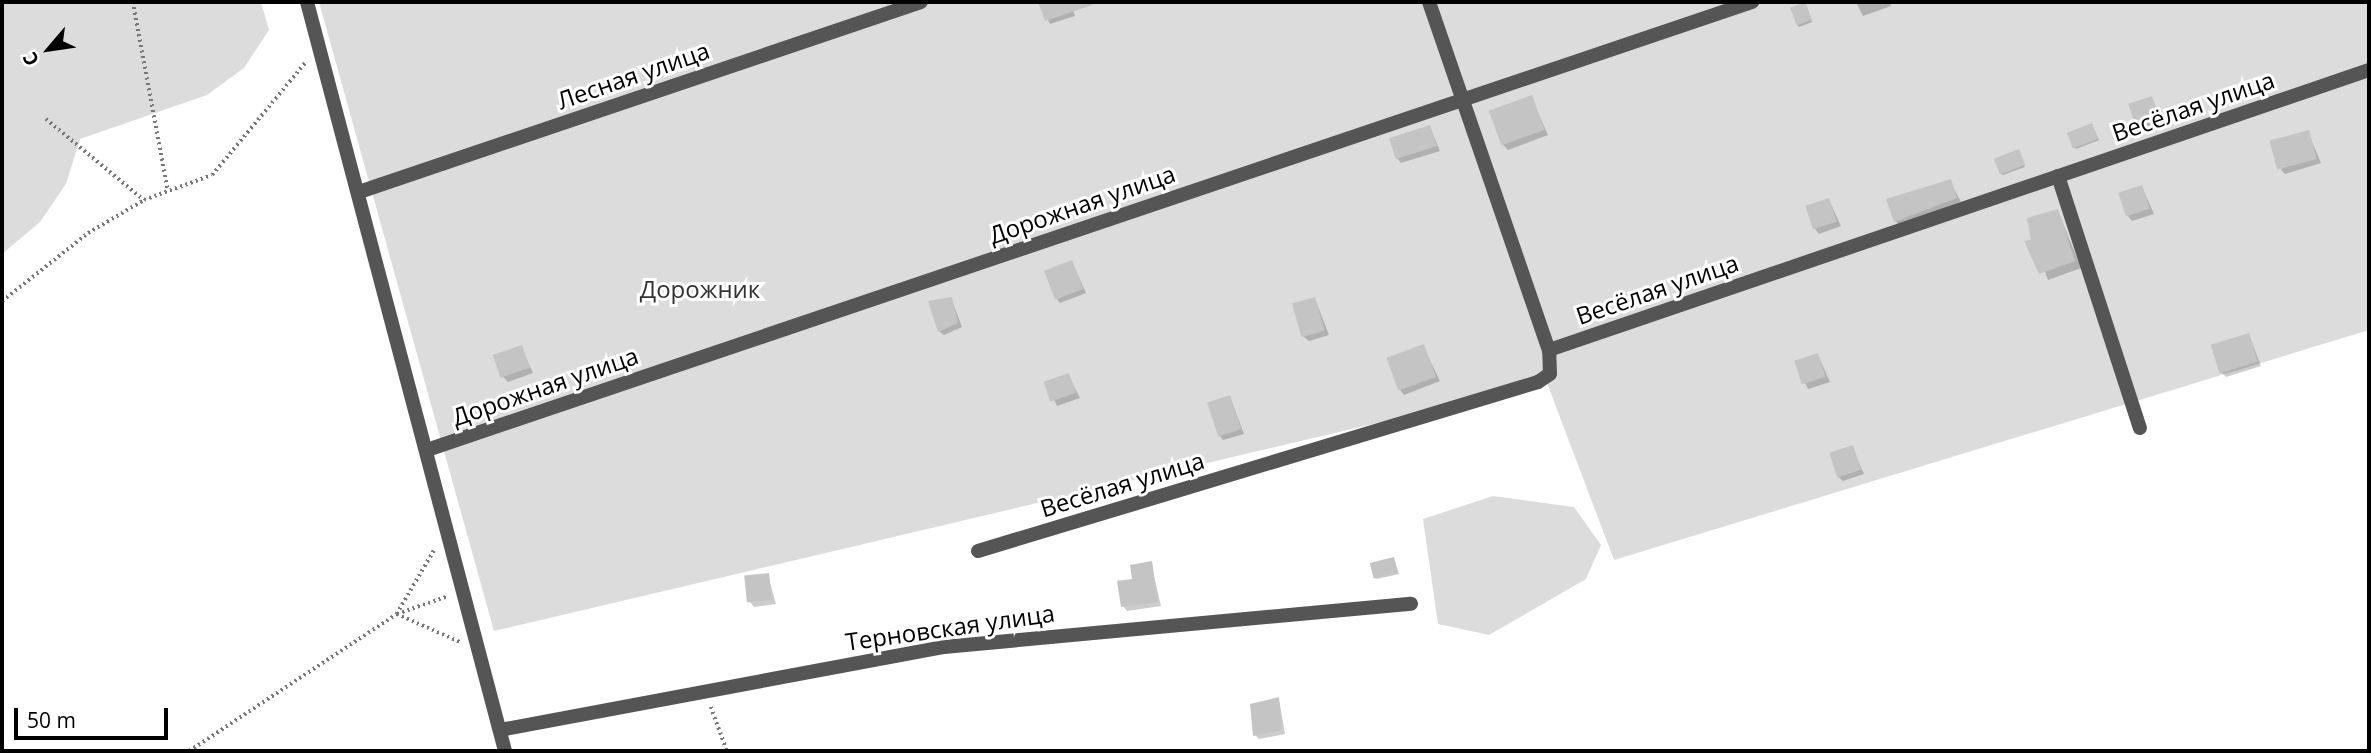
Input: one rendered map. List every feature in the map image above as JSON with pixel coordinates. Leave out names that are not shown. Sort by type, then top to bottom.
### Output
[{"type":"street","points":[[307,2],[505,751]]},
{"type":"street","name":"Лесная улица","points":[[359,192],[921,2]]},
{"type":"street","points":[[1429,2],[1549,350]]},
{"type":"street","name":"Дорожная улица","points":[[427,450],[1752,2]]},
{"type":"street","name":"Весёлая улица","points":[[978,551],[1538,382],[1550,374],[1549,350],[2369,70]]},
{"type":"street","points":[[2059,176],[2140,428]]},
{"type":"street","name":"Терновская улица","points":[[500,730],[705,696],[771,677],[944,647],[1411,604]]},
{"type":"path","points":[[133,2],[168,191]]},
{"type":"path","points":[[2,301],[48,261],[144,200],[229,161],[319,45]]},
{"type":"path","points":[[46,120],[144,200]]},
{"type":"path","points":[[397,614],[447,529]]},
{"type":"path","points":[[189,751],[397,614],[463,590]]},
{"type":"path","points":[[397,614],[478,650]]},
{"type":"path","points":[[705,696],[727,751]]},
{"type":"green space","points":[[2,2],[261,2],[269,30],[244,68],[207,95],[80,139],[66,184],[40,222],[2,254]]},
{"type":"green space","name":"Дорожник","points":[[319,2],[2369,2],[2369,330],[1614,560],[1547,383],[494,631]]},
{"type":"green space","points":[[1493,496],[1574,507],[1601,545],[1586,579],[1489,635],[1438,624],[1423,519]]},
{"type":"building","points":[[1038,2],[1091,2],[1092,5],[1045,21]]},
{"type":"building","points":[[1805,2],[1812,20],[1797,25],[1790,8]]},
{"type":"building","points":[[1532,95],[1545,130],[1501,146],[1489,111]]},
{"type":"building","points":[[2152,96],[2160,120],[2136,128],[2128,104]]},
{"type":"building","points":[[2092,123],[2098,139],[2073,149],[2067,133]]},
{"type":"building","points":[[1430,125],[1437,146],[1396,159],[1389,138]]},
{"type":"building","points":[[2309,130],[2317,159],[2277,170],[2269,141]]},
{"type":"building","points":[[2019,149],[2025,165],[2000,175],[1994,159]]},
{"type":"building","points":[[1951,179],[1957,198],[1894,222],[1886,199]]},
{"type":"building","points":[[2142,185],[2150,209],[2126,217],[2118,193]]},
{"type":"building","points":[[1829,198],[1837,222],[1813,230],[1805,206]]},
{"type":"building","points":[[2058,209],[2075,261],[2039,274],[2024,241],[2031,240],[2027,218]]},
{"type":"building","points":[[1072,260],[1083,289],[1055,300],[1044,271]]},
{"type":"building","points":[[952,297],[958,323],[938,332],[928,301]]},
{"type":"building","points":[[1315,297],[1325,331],[1302,337],[1292,304]]},
{"type":"building","points":[[2249,333],[2258,362],[2220,373],[2211,345]]},
{"type":"building","points":[[1424,344],[1436,377],[1398,391],[1386,358]]},
{"type":"building","points":[[522,345],[530,368],[501,378],[493,355]]},
{"type":"building","points":[[1818,353],[1826,377],[1802,385],[1794,361]]},
{"type":"building","points":[[1069,373],[1076,393],[1050,402],[1043,382]]},
{"type":"building","points":[[1230,395],[1241,429],[1218,437],[1207,402]]},
{"type":"building","points":[[1853,445],[1861,470],[1837,477],[1829,453]]},
{"type":"building","points":[[1394,557],[1398,573],[1374,579],[1370,563]]},
{"type":"building","points":[[1152,561],[1158,602],[1121,607],[1117,581],[1132,579],[1130,565]]},
{"type":"building","points":[[769,573],[772,600],[747,602],[744,576]]},
{"type":"building","points":[[1279,697],[1282,730],[1253,736],[1250,704]]}]
